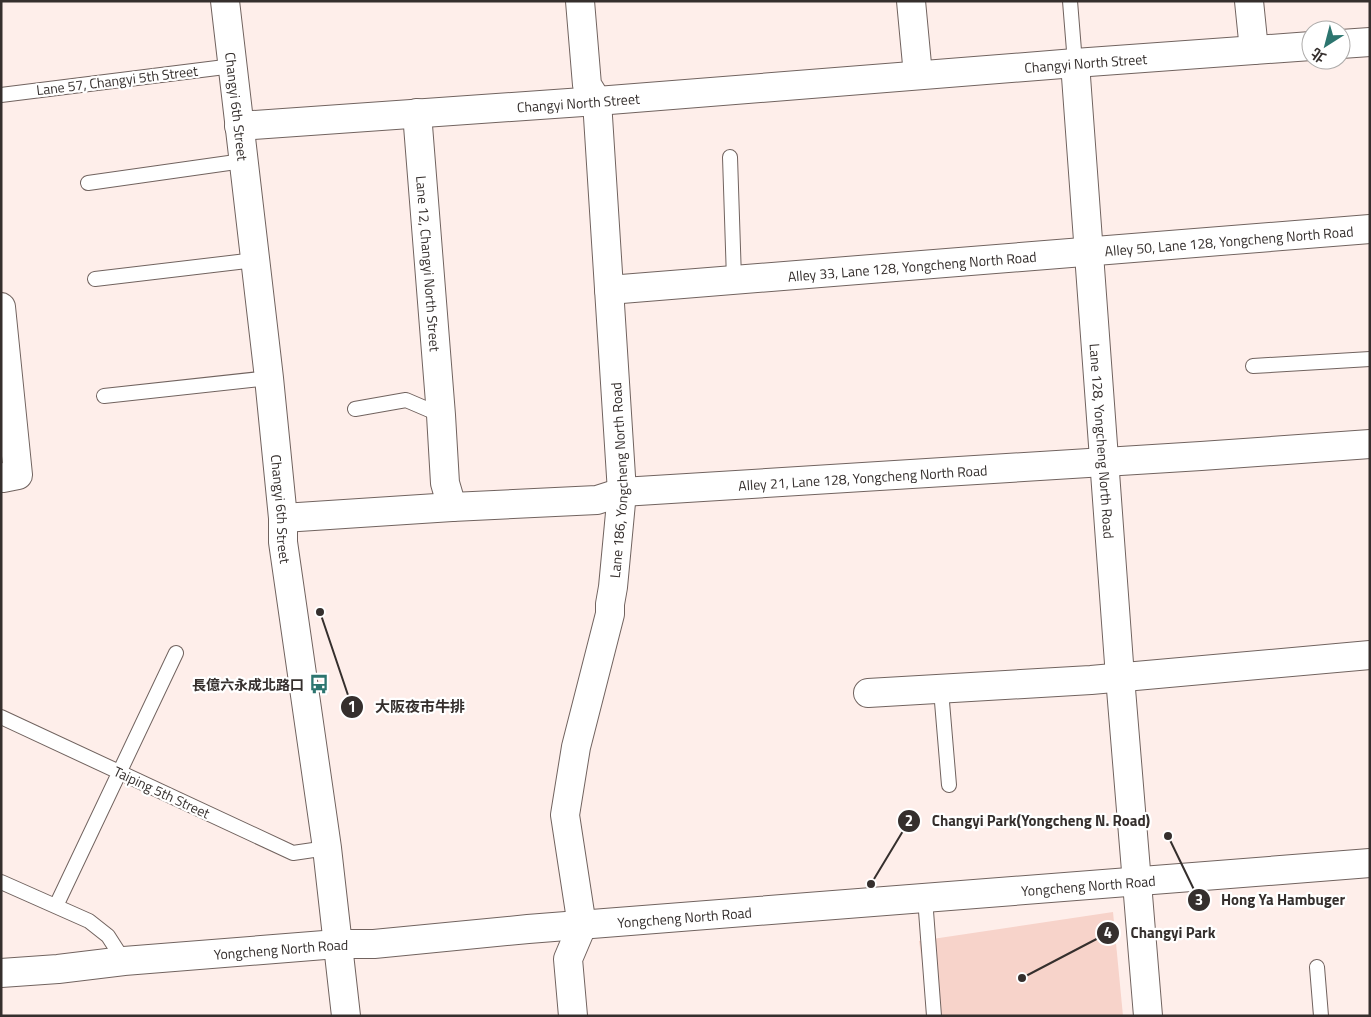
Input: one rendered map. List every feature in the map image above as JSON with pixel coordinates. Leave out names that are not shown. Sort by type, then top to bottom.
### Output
[{"type":"street","name":"Changyi 6th Street","points":[[225,1],[269,378],[283,542],[327,848],[346,1016]]},
{"type":"street","name":"Lane 186, Yongcheng North Road","points":[[580,1],[587,85],[597,101],[622,492],[610,614],[576,747],[565,815],[582,926]]},
{"type":"street","points":[[911,1],[918,75]]},
{"type":"street","points":[[1249,1],[1254,50]]},
{"type":"street","points":[[1351,43],[1370,42]]},
{"type":"street","name":"Changyi North Street","points":[[239,126],[597,101],[1301,47]]},
{"type":"street","name":"Lane 128, Yongcheng North Road","points":[[1075,63],[1120,677],[1148,1016]]},
{"type":"street","name":"Lane 12, Changyi North Street","points":[[416,113],[442,415],[445,483],[452,507]]},
{"type":"street","name":"Alley 50, Lane 128, Yongcheng North Road","points":[[1088,252],[1370,229]]},
{"type":"street","name":"Alley 33, Lane 128, Yongcheng North Road","points":[[609,290],[1088,252]]},
{"type":"street","points":[[1,307],[9,476]]},
{"type":"street","name":"Alley 21, Lane 128, Yongcheng North Road","points":[[282,518],[597,500],[622,492],[1370,444]]},
{"type":"street","points":[[868,693],[941,690],[1120,677],[1370,655]]},
{"type":"street","name":"Yongcheng North Road","points":[[1,973],[58,969],[124,961],[337,944],[374,944],[528,929],[1370,863]]},
{"type":"street","points":[[572,1016],[568,959],[582,926]]},
{"type":"lane","name":"Lane 128, Yongcheng North Road","points":[[1070,1],[1075,63]]},
{"type":"lane","name":"Lane 57, Changyi 5th Street","points":[[1,95],[233,66]]},
{"type":"lane","points":[[730,157],[734,279]]},
{"type":"lane","points":[[88,182],[243,161]]},
{"type":"lane","points":[[95,279],[255,260]]},
{"type":"lane","points":[[1253,366],[1370,358]]},
{"type":"lane","points":[[104,396],[269,378]]},
{"type":"lane","points":[[355,409],[406,400],[442,415]]},
{"type":"lane","points":[[56,906],[176,653]]},
{"type":"lane","points":[[941,690],[949,784]]},
{"type":"lane","name":"Taiping 5th Street","points":[[1,717],[293,852],[327,848]]},
{"type":"lane","points":[[1,882],[89,921],[108,936],[124,961]]},
{"type":"lane","points":[[925,898],[934,1016]]},
{"type":"lane","points":[[1317,967],[1321,1016]]},
{"type":"shaded area","points":[[1113,912],[1123,1016],[930,1016],[919,941]]},
{"type":"place","name":"大阪夜市牛排","points":[[320,612]]},
{"type":"place","name":"長億六永成北路口","points":[[319,684]]},
{"type":"place","name":"Hong Ya Hambuger","points":[[1168,836]]},
{"type":"place","name":"Changyi Park(Yongcheng N. Road)","points":[[871,884]]},
{"type":"place","name":"Changyi Park","points":[[1022,978]]}]
